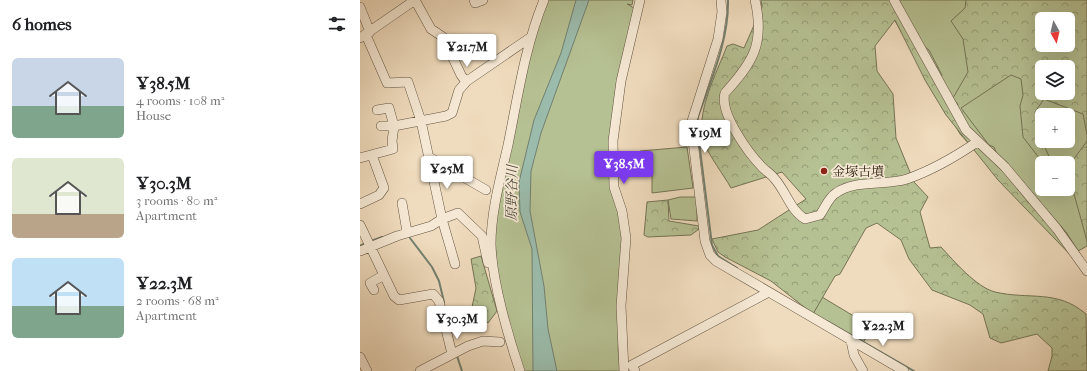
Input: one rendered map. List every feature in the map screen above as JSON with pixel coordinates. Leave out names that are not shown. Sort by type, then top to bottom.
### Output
[{"type":"street","points":[[365,35],[415,0],[431,29],[443,37],[461,75],[466,82]]},
{"type":"street","points":[[474,0],[476,3],[483,0]]},
{"type":"street","points":[[538,14],[537,11],[540,0]]},
{"type":"street","points":[[520,371],[496,278],[491,243],[493,224],[531,37],[544,0]]},
{"type":"street","points":[[624,371],[621,306],[626,238],[622,211],[614,187],[613,140],[621,81],[640,0]]},
{"type":"street","points":[[721,0],[722,12],[718,38],[691,124],[705,242],[710,255],[716,261],[768,293],[904,371]]},
{"type":"street","points":[[755,0],[759,24],[754,52],[745,70],[725,93],[725,107],[734,129],[747,149],[762,167],[774,178],[797,214],[805,219],[820,215],[828,200],[836,192],[849,187],[905,180],[922,174],[950,160],[977,142]]},
{"type":"street","points":[[894,0],[966,130],[977,142],[1006,167],[1057,229],[1087,271]]},
{"type":"street","points":[[360,7],[365,35],[387,83],[408,82],[421,121],[442,219],[455,264]]},
{"type":"street","points":[[381,126],[394,126],[452,113],[459,90],[466,82],[531,37]]},
{"type":"street","points":[[360,158],[393,148],[392,141],[394,126],[389,108],[377,110]]},
{"type":"street","points":[[360,204],[379,195],[384,188],[372,155]]},
{"type":"street","points":[[429,157],[486,190]]},
{"type":"street","points":[[402,203],[408,232]]},
{"type":"street","points":[[360,251],[408,232],[431,226],[442,219],[458,213],[482,236],[489,270],[496,278]]},
{"type":"street","points":[[360,225],[394,296],[399,300],[433,294],[439,301],[452,354]]},
{"type":"street","points":[[374,290],[370,284],[384,275]]},
{"type":"street","points":[[635,371],[632,365],[768,293]]},
{"type":"street","points":[[420,371],[452,354],[483,341],[500,342]]},
{"type":"street","points":[[852,341],[854,355],[863,371]]},
{"type":"street","points":[[360,358],[367,371]]},
{"type":"green space","points":[[546,0],[633,0],[632,5],[627,4],[634,8],[613,151],[622,211],[622,295],[618,350],[621,371],[522,371],[497,282],[494,215],[531,37]]},
{"type":"green space","points":[[761,0],[895,0],[915,39],[929,50],[942,75],[938,84],[958,105],[953,98],[968,72],[963,39],[951,21],[965,8],[966,0],[1087,0],[1087,135],[1083,114],[1075,111],[1075,108],[1067,108],[1047,100],[1075,100],[1075,60],[1035,60],[1035,100],[1043,100],[1038,108],[1035,108],[1035,148],[1045,148],[1049,156],[1038,156],[1023,137],[1020,106],[1023,95],[1021,79],[1011,75],[961,108],[989,145],[994,147],[1000,162],[1016,174],[1066,232],[1079,252],[1083,268],[998,180],[946,115],[925,80],[895,20],[875,46],[877,71],[893,94],[896,138],[914,182],[928,197],[920,212],[930,248],[941,247],[980,285],[995,292],[1053,298],[1075,306],[1086,314],[1087,371],[1048,371],[1052,356],[1052,348],[1037,334],[1001,343],[990,338],[983,314],[970,305],[932,290],[909,259],[901,240],[877,223],[866,228],[840,274],[835,276],[813,314],[771,281],[718,252],[712,239],[758,230],[806,199],[782,172],[731,188],[704,143],[702,120],[704,107],[727,46],[733,44],[744,48],[762,7]]},
{"type":"green space","points":[[883,0],[1087,0],[1087,246],[1071,255],[960,134]]},
{"type":"green space","points":[[1087,141],[1087,241],[1075,196],[1075,157]]},
{"type":"green space","points":[[687,147],[693,188],[652,193],[652,175],[640,151]]},
{"type":"green space","points":[[680,197],[697,197],[697,221],[671,219],[668,200]]},
{"type":"green space","points":[[668,200],[669,221],[699,226],[699,229],[691,235],[648,237],[644,235],[647,202]]},
{"type":"green space","points":[[481,256],[497,311],[488,323],[472,307],[476,288],[471,259]]},
{"type":"green space","points":[[822,297],[872,327],[863,343],[813,314]]},
{"type":"shaded area","points":[[576,0],[589,0],[541,133],[531,171],[530,211],[544,286],[548,329],[557,371],[533,371],[532,249],[520,212],[519,182],[534,120],[561,53]]},
{"type":"waterway","points":[[728,0],[726,30],[718,60],[698,117],[697,125],[712,245],[718,256],[737,268]]},
{"type":"waterway","points":[[371,241],[382,237]]},
{"type":"waterway","points":[[410,238],[432,267],[439,281],[444,302]]},
{"type":"waterway","points":[[360,246],[365,243]]},
{"type":"waterway","points":[[827,321],[914,371]]},
{"type":"waterway","points":[[457,356],[462,371]]},
{"type":"place","name":"金塚古墳","points":[[824,171]]},
{"type":"water label","name":"原野谷川","points":[[512,193]]}]
